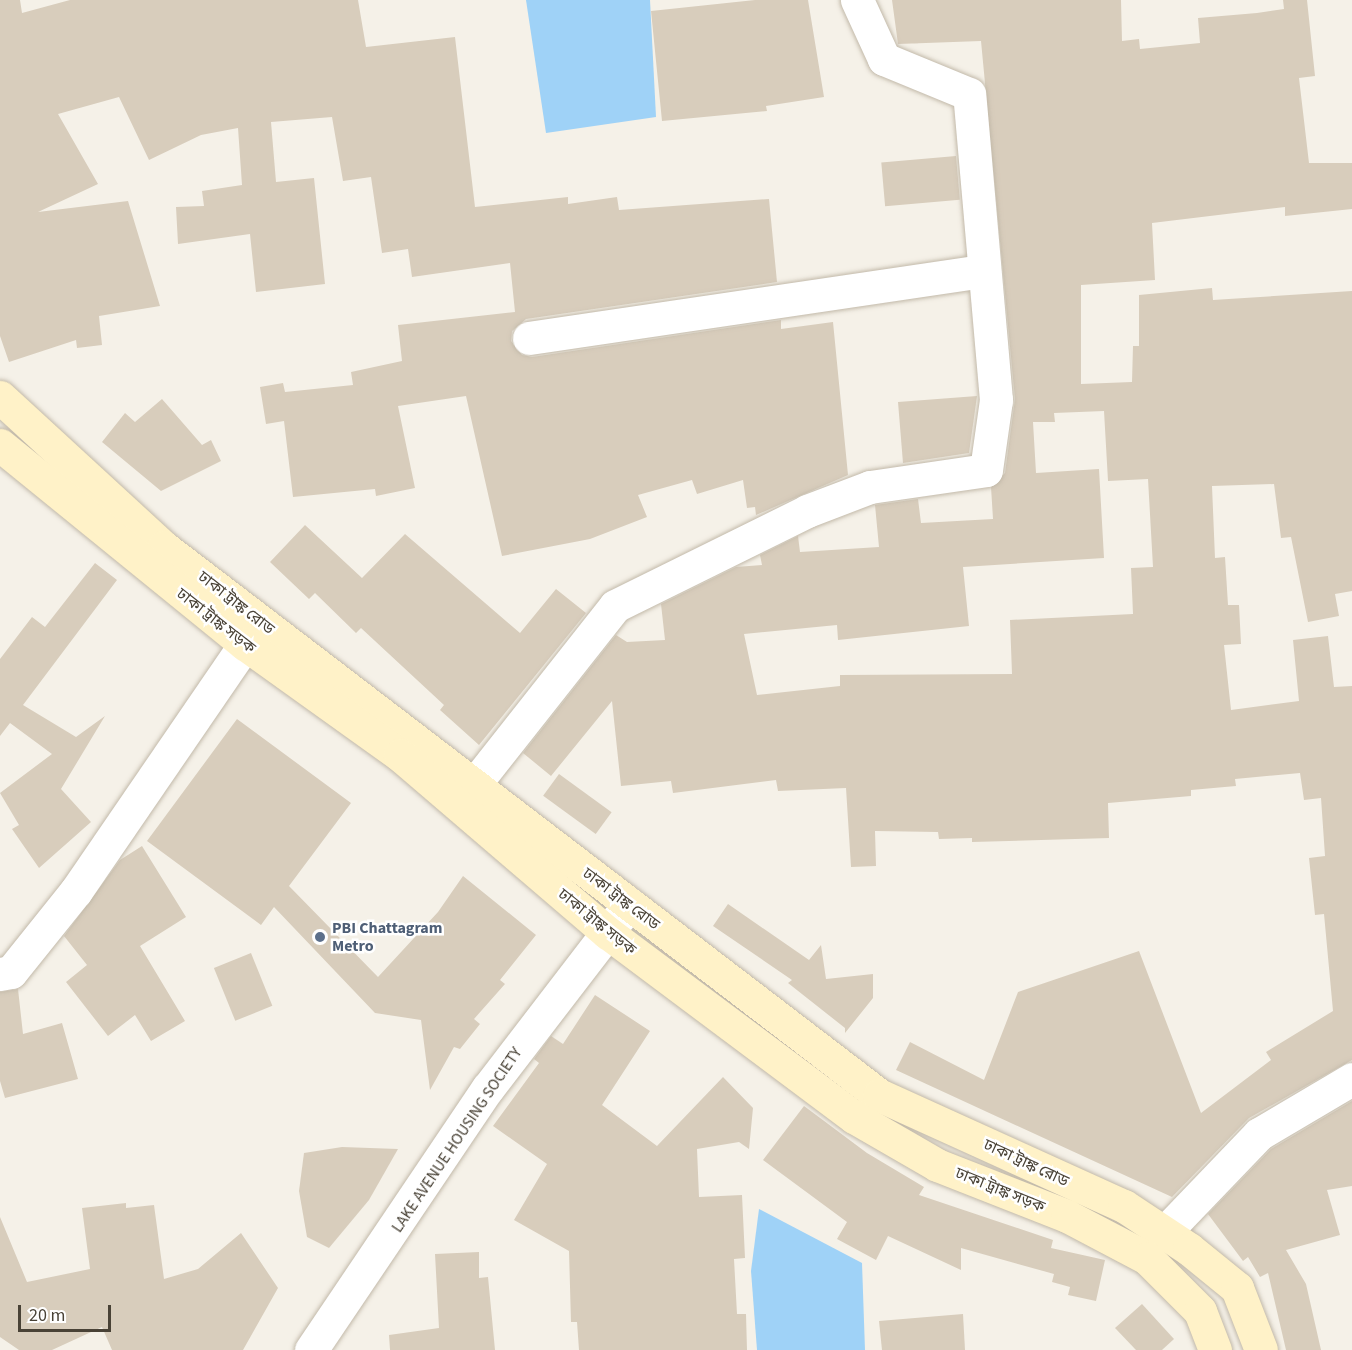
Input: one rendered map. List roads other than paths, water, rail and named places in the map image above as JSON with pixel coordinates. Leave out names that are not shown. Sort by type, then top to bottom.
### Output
[{"type":"main road","name":"ঢাকা ট্রাঙ্ক রোড","points":[[0,397],[164,547],[253,633],[473,786],[879,1095],[1124,1206],[1164,1233],[1237,1288],[1262,1350]]},
{"type":"main road","name":"ঢাকা ট্রাঙ্ক সড়ক","points":[[0,445],[253,633],[608,933],[854,1117],[938,1165],[1067,1216],[1147,1258],[1200,1311],[1215,1350]]},
{"type":"street","points":[[473,786],[615,606],[807,511],[870,487],[986,470],[996,400],[982,271],[969,93],[884,59],[857,0]]},
{"type":"street","points":[[529,338],[982,271]]},
{"type":"street","points":[[0,974],[11,972],[76,891],[253,633]]},
{"type":"street","name":"LAKE AVENUE HOUSING SOCIETY","points":[[311,1350],[488,1088],[629,904]]},
{"type":"street","points":[[1164,1233],[1259,1134],[1352,1079]]},
{"type":"water","points":[[526,0],[650,0],[656,117],[546,133]]},
{"type":"water","points":[[759,1209],[862,1263],[865,1350],[757,1350],[751,1271]]},
{"type":"place","name":"PBI Chattagram Metro","points":[[320,937]]}]
